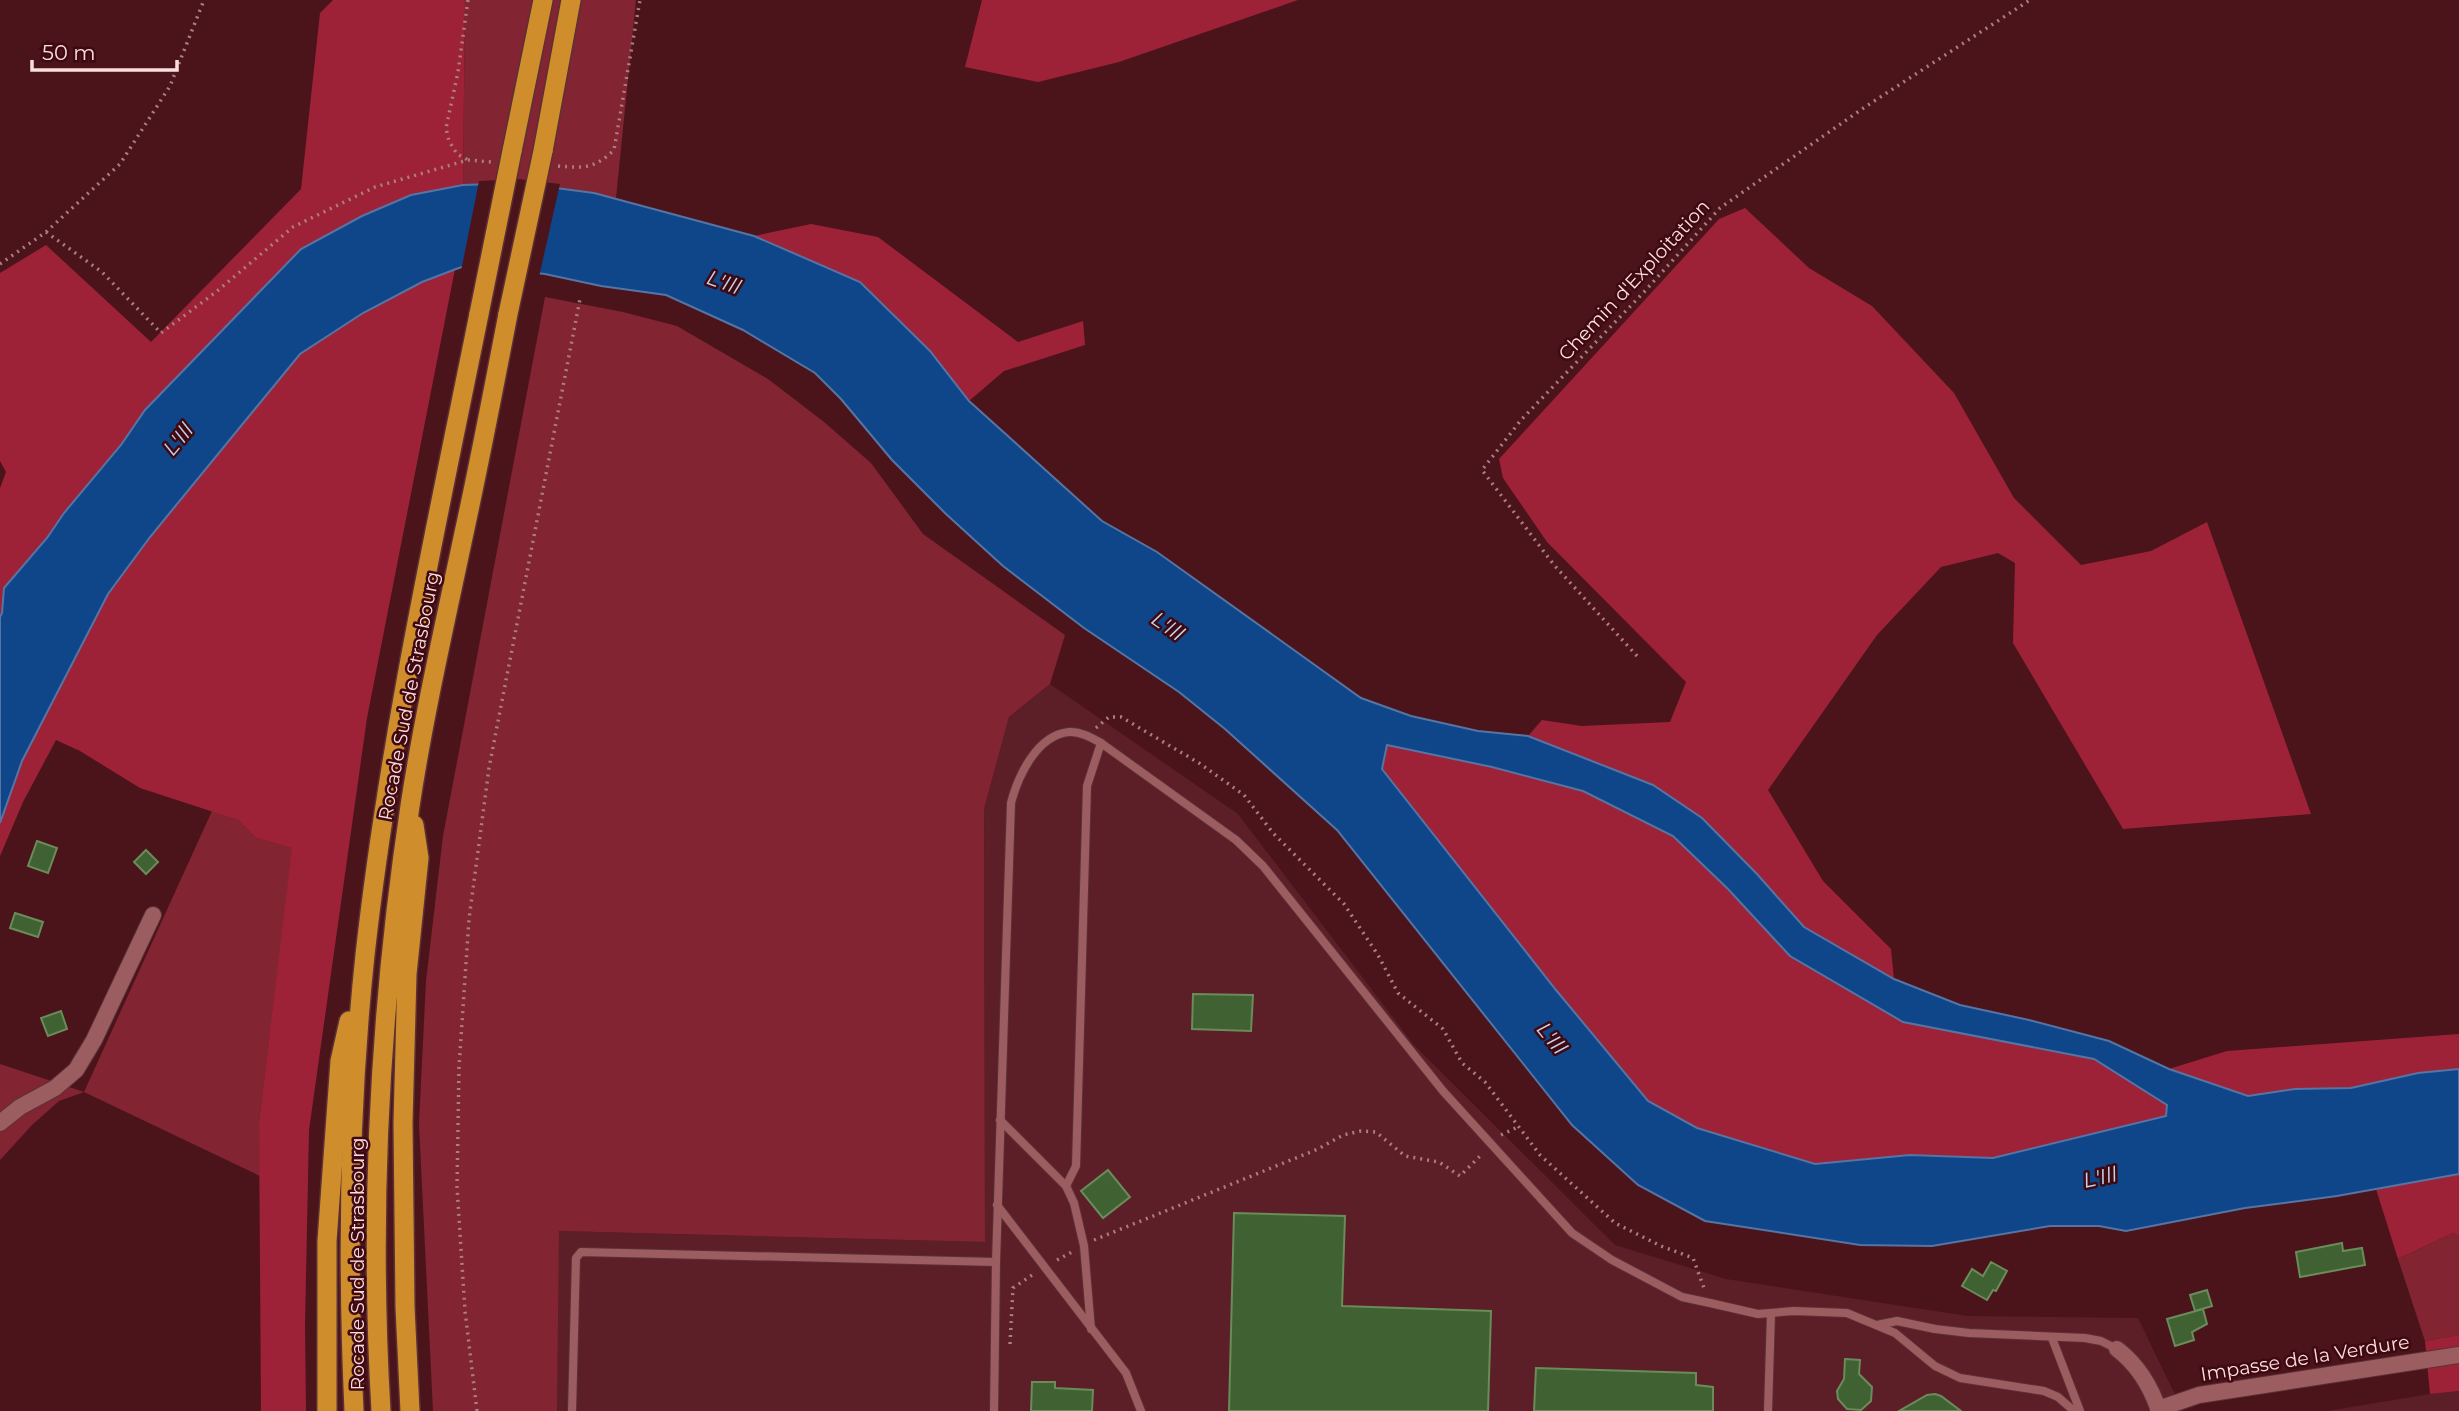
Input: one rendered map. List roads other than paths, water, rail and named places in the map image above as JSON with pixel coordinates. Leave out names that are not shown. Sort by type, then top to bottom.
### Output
[{"type":"highway","name":"Rocade Sud de Strasbourg","points":[[354,1411],[350,1247],[356,1062],[365,956],[378,857],[407,667],[478,314],[504,157],[543,0]]},
{"type":"highway","name":"Rocade Sud de Strasbourg","points":[[381,1411],[375,1254],[378,1129],[384,1029],[410,803],[434,671],[508,314],[546,158],[571,0]]},
{"type":"highway","points":[[410,803],[419,858],[407,974],[404,1049],[403,1199],[410,1411]]},
{"type":"highway","points":[[327,1411],[327,1241],[340,1061],[365,956]]},
{"type":"street","points":[[0,1123],[20,1107],[55,1088],[76,1070],[94,1040],[153,915]]},
{"type":"street","points":[[2118,1349],[2132,1360],[2159,1410]]},
{"type":"street","name":"Impasse de la Verdure","points":[[2159,1410],[2199,1395],[2459,1355]]},
{"type":"lane","points":[[994,1411],[996,1262],[1011,803],[1018,778],[1034,754],[1053,737],[1070,732],[1086,735],[1101,743],[1236,840],[1263,866],[1443,1091],[1572,1233],[1612,1260],[1682,1297],[1758,1314],[1847,1313],[1895,1333],[1935,1366],[1960,1378],[2044,1391],[2058,1397],[2074,1411]]},
{"type":"lane","points":[[1066,1185],[1076,1166],[1087,786],[1101,743]]},
{"type":"lane","points":[[1000,1120],[1066,1185],[1074,1203],[1084,1245],[1091,1329]]},
{"type":"lane","points":[[998,1205],[1126,1373],[1141,1411]]},
{"type":"lane","points":[[572,1411],[576,1258],[581,1252],[996,1262]]},
{"type":"lane","points":[[1768,1411],[1771,1313]]},
{"type":"lane","points":[[1877,1325],[1897,1321],[1969,1333],[2085,1338],[2101,1341],[2118,1349]]},
{"type":"lane","points":[[2052,1338],[2080,1411]]},
{"type":"water","name":"L'Ill","points":[[518,183],[594,193],[754,236],[860,282],[930,351],[969,401],[1102,521],[1157,552],[1361,698],[1411,716],[1478,731],[1528,736],[1653,785],[1702,818],[1804,927],[1894,979],[1960,1005],[2109,1041],[2169,1069],[2248,1096],[2295,1089],[2351,1088],[2418,1073],[2459,1069],[2459,1174],[2337,1196],[2245,1208],[2126,1231],[2099,1226],[2050,1226],[1932,1246],[1860,1245],[1705,1221],[1638,1185],[1572,1125],[1337,830],[1225,729],[1179,692],[1084,628],[1003,566],[892,460],[841,399],[815,373],[743,330],[666,295],[601,286],[545,274],[468,265],[422,282],[363,313],[300,354],[150,537],[108,594],[22,761],[0,823],[0,617],[4,588],[121,445],[145,410],[301,249],[362,216],[411,195],[463,185]],"holes":[[[1387,745],[1492,767],[1583,791],[1673,836],[1728,889],[1790,956],[1903,1022],[2094,1059],[2167,1105],[2166,1116],[1993,1158],[1910,1155],[1815,1164],[1697,1128],[1648,1101],[1556,990],[1382,769]]]}]
